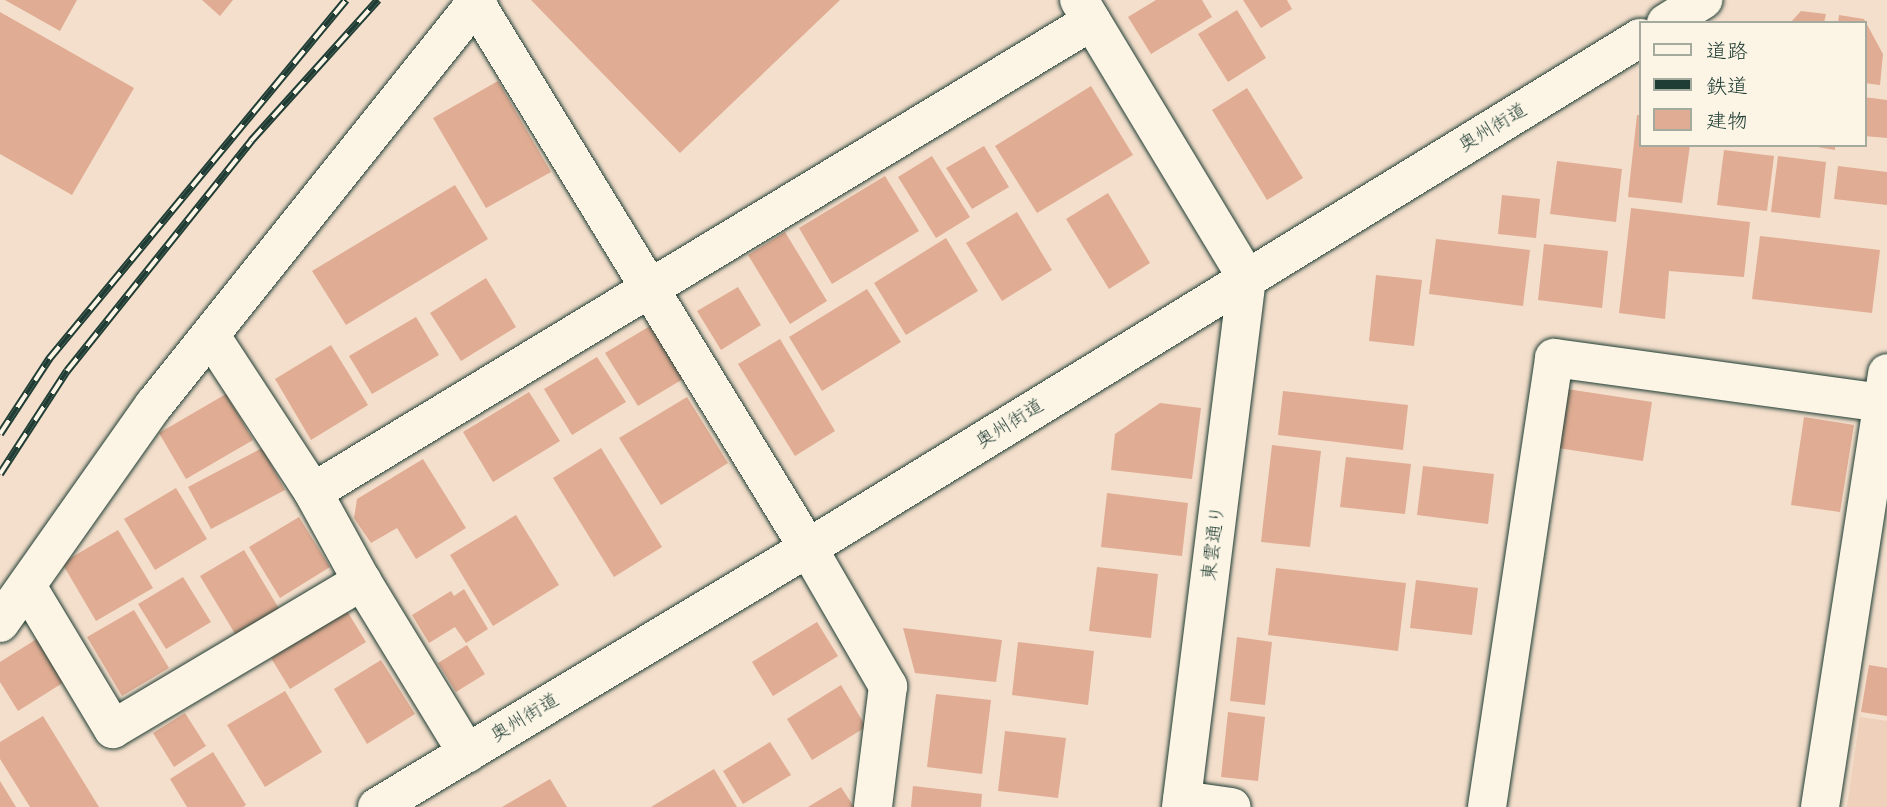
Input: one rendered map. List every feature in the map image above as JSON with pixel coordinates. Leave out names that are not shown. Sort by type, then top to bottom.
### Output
[{"type":"street","points":[[1669,21],[1703,0]]},
{"type":"street","points":[[0,623],[154,405],[476,1],[808,548],[888,686],[873,807]]},
{"type":"street","points":[[313,492],[650,288],[1085,11],[1247,278]]},
{"type":"street","name":"奥州街道","points":[[377,807],[808,548],[1638,39]]},
{"type":"street","name":"東雲通り","points":[[1182,804],[1247,278]]},
{"type":"street","points":[[211,336],[313,492],[362,581],[467,753]]},
{"type":"street","points":[[1487,807],[1554,358],[1885,388],[1820,807]]},
{"type":"street","points":[[27,586],[113,729],[362,581]]},
{"type":"street","points":[[1182,804],[1232,807]]},
{"type":"shaded area","points":[[1860,717],[1887,721],[1887,807],[1847,807]]},
{"type":"building","points":[[5,0],[77,0],[60,31]]},
{"type":"building","points":[[202,0],[233,0],[220,16]]},
{"type":"building","points":[[531,0],[840,0],[680,153]]},
{"type":"building","points":[[1156,0],[1202,0],[1212,17],[1151,54],[1128,17]]},
{"type":"building","points":[[1243,0],[1287,0],[1292,9],[1261,28]]},
{"type":"building","points":[[1237,10],[1266,58],[1228,82],[1198,34]]},
{"type":"building","points":[[1801,11],[1826,14],[1824,21],[1792,21]]},
{"type":"building","points":[[0,12],[134,88],[72,195],[0,154]]},
{"type":"building","points":[[1839,15],[1865,21],[1838,21]]},
{"type":"building","points":[[1866,23],[1883,54],[1880,85],[1866,83]]},
{"type":"building","points":[[498,81],[551,172],[486,208],[433,118]]},
{"type":"building","points":[[1091,86],[1133,155],[1037,213],[995,146]]},
{"type":"building","points":[[1247,88],[1303,178],[1267,200],[1212,110]]},
{"type":"building","points":[[1866,97],[1887,100],[1887,138],[1866,136]]},
{"type":"building","points":[[1638,115],[1638,147],[1690,147],[1682,203],[1628,197]]},
{"type":"building","points":[[984,146],[1009,187],[972,209],[946,168]]},
{"type":"building","points":[[1724,150],[1774,156],[1767,211],[1717,205]]},
{"type":"building","points":[[932,156],[970,217],[936,238],[898,177]]},
{"type":"building","points":[[1778,156],[1826,162],[1820,218],[1771,212]]},
{"type":"building","points":[[1557,161],[1622,169],[1616,222],[1550,214]]},
{"type":"building","points":[[1838,166],[1887,172],[1887,205],[1834,199]]},
{"type":"building","points":[[885,176],[919,231],[832,284],[799,228]]},
{"type":"building","points":[[455,185],[488,239],[346,325],[312,271]]},
{"type":"building","points":[[1108,193],[1150,263],[1109,289],[1066,219]]},
{"type":"building","points":[[1502,195],[1540,199],[1536,238],[1498,234]]},
{"type":"building","points":[[1631,208],[1750,222],[1744,277],[1669,271],[1665,319],[1619,313]]},
{"type":"building","points":[[1017,212],[1052,270],[1002,301],[966,243]]},
{"type":"building","points":[[785,232],[827,301],[790,324],[748,255]]},
{"type":"building","points":[[1760,236],[1880,250],[1872,313],[1752,299]]},
{"type":"building","points":[[946,238],[978,291],[906,335],[874,283]]},
{"type":"building","points":[[1436,239],[1530,250],[1523,306],[1429,294]]},
{"type":"building","points":[[1544,244],[1608,251],[1602,308],[1538,300]]},
{"type":"building","points":[[1376,275],[1422,280],[1414,346],[1369,341]]},
{"type":"building","points":[[486,278],[516,327],[461,361],[430,313]]},
{"type":"building","points":[[738,287],[761,325],[721,350],[697,311]]},
{"type":"building","points":[[867,289],[901,342],[822,391],[789,337]]},
{"type":"building","points":[[416,317],[439,355],[372,394],[349,356]]},
{"type":"building","points":[[650,326],[683,379],[638,406],[605,353]]},
{"type":"building","points":[[780,339],[835,431],[795,456],[738,364]]},
{"type":"building","points":[[331,345],[368,405],[311,440],[275,379]]},
{"type":"building","points":[[597,357],[626,402],[572,435],[544,389]]},
{"type":"building","points":[[1567,389],[1652,402],[1643,461],[1558,448]]},
{"type":"building","points":[[1283,391],[1408,405],[1403,450],[1278,435]]},
{"type":"building","points":[[529,392],[560,441],[493,482],[463,432]]},
{"type":"building","points":[[226,394],[253,440],[186,479],[159,433]]},
{"type":"building","points":[[687,397],[728,463],[661,505],[619,438]]},
{"type":"building","points":[[1160,403],[1201,408],[1192,479],[1111,470],[1115,434]]},
{"type":"building","points":[[1804,417],[1854,425],[1840,512],[1791,505]]},
{"type":"building","points":[[1272,445],[1321,451],[1310,547],[1261,542]]},
{"type":"building","points":[[262,448],[285,490],[211,529],[188,487]]},
{"type":"building","points":[[601,448],[662,547],[614,577],[553,478]]},
{"type":"building","points":[[1346,457],[1411,464],[1405,514],[1340,507]]},
{"type":"building","points":[[423,459],[466,528],[416,559],[397,528],[371,543],[354,518],[357,499]]},
{"type":"building","points":[[1423,466],[1494,474],[1488,524],[1417,515]]},
{"type":"building","points":[[176,488],[207,539],[155,570],[124,519]]},
{"type":"building","points":[[1107,493],[1188,503],[1182,556],[1101,547]]},
{"type":"building","points":[[516,515],[559,585],[493,626],[450,555]]},
{"type":"building","points":[[299,517],[330,567],[280,598],[249,547]]},
{"type":"building","points":[[118,530],[153,588],[96,621],[62,563]]},
{"type":"building","points":[[244,550],[281,612],[237,637],[200,576]]},
{"type":"building","points":[[1097,567],[1158,574],[1151,638],[1089,631]]},
{"type":"building","points":[[1276,568],[1406,583],[1398,651],[1268,635]]},
{"type":"building","points":[[183,577],[211,622],[166,649],[138,604]]},
{"type":"building","points":[[1416,580],[1478,588],[1472,635],[1410,628]]},
{"type":"building","points":[[464,589],[488,629],[466,643],[455,627],[429,643],[412,615],[451,591],[454,596]]},
{"type":"building","points":[[134,610],[169,668],[122,696],[87,637]]},
{"type":"building","points":[[347,611],[366,642],[290,689],[271,658]]},
{"type":"building","points":[[817,622],[838,656],[773,696],[752,662]]},
{"type":"building","points":[[903,628],[1002,640],[996,682],[915,673]]},
{"type":"building","points":[[43,635],[69,679],[18,711],[0,682],[0,662]]},
{"type":"building","points":[[1237,637],[1272,642],[1265,705],[1230,701]]},
{"type":"building","points":[[1018,642],[1094,651],[1088,705],[1012,695]]},
{"type":"building","points":[[467,645],[485,674],[456,692],[438,663]]},
{"type":"building","points":[[381,660],[415,714],[367,744],[334,689]]},
{"type":"building","points":[[1869,665],[1887,668],[1887,716],[1861,712]]},
{"type":"building","points":[[841,685],[866,727],[812,760],[787,719]]},
{"type":"building","points":[[285,691],[322,752],[265,787],[227,725]]},
{"type":"building","points":[[936,694],[991,700],[982,774],[927,767]]},
{"type":"building","points":[[1228,712],[1265,717],[1258,781],[1221,777]]},
{"type":"building","points":[[185,713],[206,746],[174,767],[153,733]]},
{"type":"building","points":[[43,716],[99,807],[30,807],[0,759],[0,742]]},
{"type":"building","points":[[1005,731],[1066,738],[1058,798],[998,791]]},
{"type":"building","points":[[770,742],[791,775],[743,804],[723,771]]},
{"type":"building","points":[[213,752],[246,805],[243,807],[187,807],[170,779]]},
{"type":"building","points":[[714,769],[737,807],[651,807]]},
{"type":"building","points":[[550,779],[567,807],[502,807]]},
{"type":"building","points":[[0,781],[16,807],[0,807]]},
{"type":"building","points":[[913,786],[982,794],[981,807],[911,807]]},
{"type":"building","points":[[841,787],[854,807],[808,807]]},
{"type":"railway","points":[[0,434],[49,359],[346,0]]},
{"type":"railway","points":[[0,474],[67,371],[251,141],[378,0]]}]
